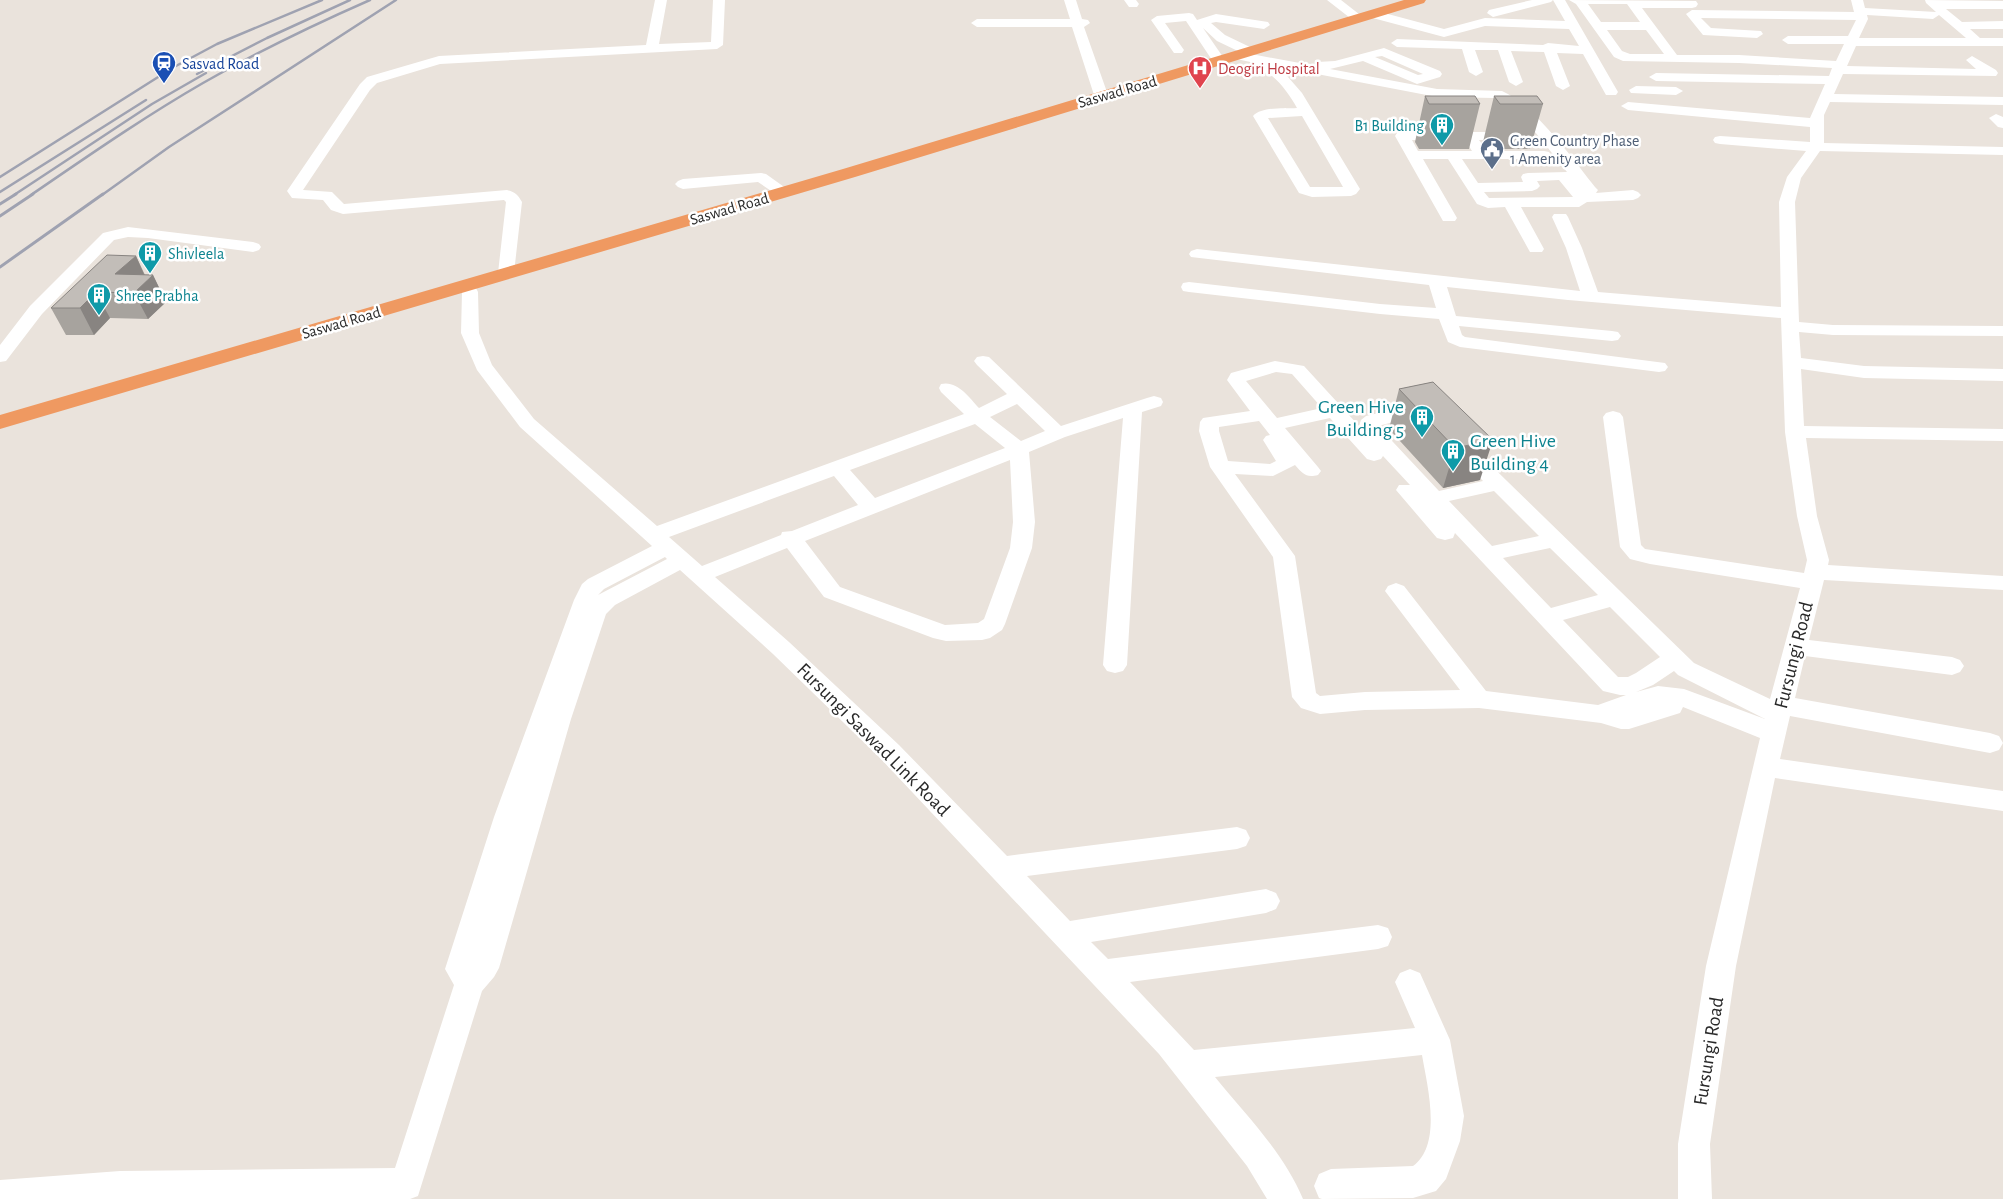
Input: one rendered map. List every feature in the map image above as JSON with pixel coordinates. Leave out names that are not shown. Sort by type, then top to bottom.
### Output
[{"type":"highway","name":"Saswad Road","points":[[0,422],[782,192],[1418,0]]},
{"type":"street","points":[[652,48],[661,0]]},
{"type":"street","points":[[506,273],[514,202],[507,195],[343,209],[336,207],[328,195],[298,196],[295,191],[365,87],[372,80],[439,60],[717,45],[719,0]]},
{"type":"street","points":[[1070,0],[1080,23]]},
{"type":"street","points":[[1077,0],[1087,58],[1104,94]]},
{"type":"street","points":[[1333,0],[1366,16],[1467,46],[1587,50]]},
{"type":"street","points":[[1493,13],[1547,0]]},
{"type":"street","points":[[1559,0],[1611,92]]},
{"type":"street","points":[[1858,23],[1905,1]]},
{"type":"street","points":[[1583,6],[1697,2]]},
{"type":"street","points":[[1673,58],[1632,4],[1697,2]]},
{"type":"street","points":[[1788,40],[1933,7],[2003,5]]},
{"type":"street","points":[[1583,6],[1638,11]]},
{"type":"street","points":[[1583,6],[1618,54],[1623,56],[1787,61],[1838,71]]},
{"type":"street","points":[[1933,7],[1947,16],[1973,62],[2001,96]]},
{"type":"street","points":[[1734,13],[1787,61]]},
{"type":"street","points":[[1757,34],[1707,32],[1692,14],[1734,13],[1858,23],[1956,34],[2003,42]]},
{"type":"street","points":[[1947,16],[2003,16]]},
{"type":"street","points":[[1178,50],[1157,20],[1189,17],[1232,56],[1276,72],[1298,96],[1352,189],[1351,191],[1312,192],[1304,190],[1260,116],[1265,114],[1307,112]]},
{"type":"street","points":[[977,23],[1080,23]]},
{"type":"street","name":"Fursungi Road","points":[[1695,1199],[1694,1144],[1721,966],[1765,767],[1818,560],[1808,516],[1795,432],[1787,202],[1794,177],[1810,158],[1820,122],[1838,71],[1858,23]]},
{"type":"street","points":[[1956,34],[2003,25]]},
{"type":"street","points":[[1397,43],[1446,39],[1461,28],[1574,29]]},
{"type":"street","points":[[1601,31],[1652,32]]},
{"type":"street","points":[[1718,33],[1739,59]]},
{"type":"street","points":[[1956,34],[2003,34]]},
{"type":"street","points":[[1222,39],[1232,56]]},
{"type":"street","points":[[1277,42],[1299,66]]},
{"type":"street","points":[[1467,46],[1476,72]]},
{"type":"street","points":[[1503,47],[1516,82]]},
{"type":"street","points":[[1548,48],[1562,86]]},
{"type":"street","points":[[1232,56],[1299,66],[1437,93],[1497,94],[1507,96],[1538,129],[1586,194]]},
{"type":"street","points":[[1299,66],[1308,64],[1334,65],[1364,57]]},
{"type":"street","points":[[1645,61],[1664,91]]},
{"type":"street","points":[[1656,78],[1729,78],[1973,62]]},
{"type":"street","points":[[1729,78],[1740,90],[1738,92]]},
{"type":"street","points":[[1636,90],[1692,91]]},
{"type":"street","points":[[1437,93],[1483,155]]},
{"type":"street","points":[[1720,140],[1820,122],[2001,96]]},
{"type":"street","points":[[1628,106],[1820,122],[2002,152]]},
{"type":"street","points":[[2003,118],[1996,118],[2003,124]]},
{"type":"street","points":[[1694,123],[1820,122],[1860,139],[1934,146]]},
{"type":"street","points":[[1453,201],[1414,156],[1402,136],[1530,136],[1544,155],[1563,175],[1586,194],[1633,196]]},
{"type":"street","points":[[1452,155],[1478,194],[1493,204],[1577,202],[1586,194]]},
{"type":"street","points":[[1414,156],[1544,155]]},
{"type":"street","points":[[1453,201],[1478,194],[1532,186],[1528,176],[1563,175]]},
{"type":"street","points":[[683,184],[761,177],[782,192]]},
{"type":"street","points":[[1449,218],[1453,201]]},
{"type":"street","points":[[1511,204],[1536,249]]},
{"type":"street","points":[[1560,217],[1574,248],[1591,297]]},
{"type":"street","points":[[0,357],[36,310],[110,236],[128,232],[148,233],[253,247]]},
{"type":"street","points":[[1194,261],[1439,288],[1591,297],[1790,320],[1842,330],[2003,331]]},
{"type":"street","points":[[1439,288],[1454,338],[1460,342],[1659,367]]},
{"type":"street","name":"Fursungi Saswad Link Road","points":[[470,292],[470,333],[483,366],[527,423],[781,648],[890,752],[1170,1044],[1258,1155],[1286,1199]]},
{"type":"street","points":[[1192,294],[1612,336]]},
{"type":"street","points":[[983,361],[1058,433]]},
{"type":"street","points":[[1792,362],[1864,372],[2003,375]]},
{"type":"street","points":[[1311,471],[1265,419],[1236,380],[1238,377],[1275,366],[1298,370],[1445,533]]},
{"type":"street","points":[[790,538],[832,592],[942,632],[955,634],[969,630],[982,632],[994,624],[1021,548],[1024,522],[1019,449],[977,416],[948,388]]},
{"type":"street","points":[[0,1197],[120,1188],[170,1193],[404,1191],[468,984],[484,968],[559,719],[596,611],[607,600],[676,554],[838,468],[977,416],[1019,396]]},
{"type":"street","points":[[676,554],[790,538],[1058,433],[1154,402]]},
{"type":"street","points":[[1115,666],[1133,409]]},
{"type":"street","points":[[1334,411],[1265,419],[1210,422],[1209,430],[1220,467],[1284,556],[1304,697],[1310,702],[1320,705],[1365,701],[1478,698],[1601,714],[1621,720],[1629,720],[1671,707],[1675,698],[1684,698],[1778,717],[1990,743]]},
{"type":"street","points":[[1675,659],[1630,687],[1620,688],[1611,685],[1369,428],[1368,424],[1373,420],[1413,412],[1430,416],[1613,599],[1686,669],[1778,717]]},
{"type":"street","points":[[1613,417],[1630,547],[1638,554],[1813,577],[2003,583]]},
{"type":"street","points":[[1220,467],[1273,470],[1287,463],[1265,419]]},
{"type":"street","points":[[1795,432],[2003,435]]},
{"type":"street","points":[[838,468],[872,506]]},
{"type":"street","points":[[1435,498],[1497,484]]},
{"type":"street","points":[[1488,554],[1554,540]]},
{"type":"street","points":[[1396,591],[1461,673],[1478,698]]},
{"type":"street","points":[[1546,616],[1613,599]]},
{"type":"street","points":[[1796,647],[1952,666]]},
{"type":"street","points":[[1765,767],[2003,801]]},
{"type":"street","points":[[1001,868],[1237,838]]},
{"type":"street","points":[[1065,934],[1266,901]]},
{"type":"street","points":[[1102,973],[1378,937]]},
{"type":"street","points":[[1331,1186],[1412,1182],[1424,1179],[1434,1168],[1444,1141],[1448,1116],[1435,1040],[1410,982]]},
{"type":"street","points":[[1187,1065],[1435,1040]]},
{"type":"building","points":[[1425,96],[1475,96],[1480,104],[1429,104]]},
{"type":"building","points":[[1494,96],[1537,96],[1543,104],[1500,104]]},
{"type":"building","points":[[107,255],[136,256],[115,274],[153,275],[134,293],[96,292],[80,308],[51,308]]},
{"type":"building","points":[[1433,382],[1493,440],[1455,448],[1399,389]]},
{"type":"railway","points":[[0,177],[174,67],[217,44],[322,0]]},
{"type":"railway","points":[[197,74],[267,38],[350,0]]},
{"type":"railway","points":[[31,195],[95,151],[203,83],[285,39],[370,0]]},
{"type":"railway","points":[[102,195],[169,147],[396,0]]},
{"type":"railway","points":[[14,195],[152,104],[206,73]]},
{"type":"railway","points":[[0,192],[146,100]]},
{"type":"railway","points":[[0,204],[16,194]]},
{"type":"railway","points":[[0,216],[33,194]]},
{"type":"railway","points":[[0,267],[103,194]]},
{"type":"place","name":"Sasvad Road","points":[[164,84]]},
{"type":"place","name":"Deogiri Hospital","points":[[1200,89]]},
{"type":"place","name":"B1 Building","points":[[1442,146]]},
{"type":"place","name":"Green Country Phase 1 Amenity area","points":[[1492,170]]},
{"type":"place","name":"Shivleela","points":[[150,274]]},
{"type":"place","name":"Shree Prabha","points":[[99,316]]},
{"type":"place","name":"Green Hive Building 5","points":[[1422,438]]},
{"type":"place","name":"Green Hive Building 4","points":[[1453,472]]}]
